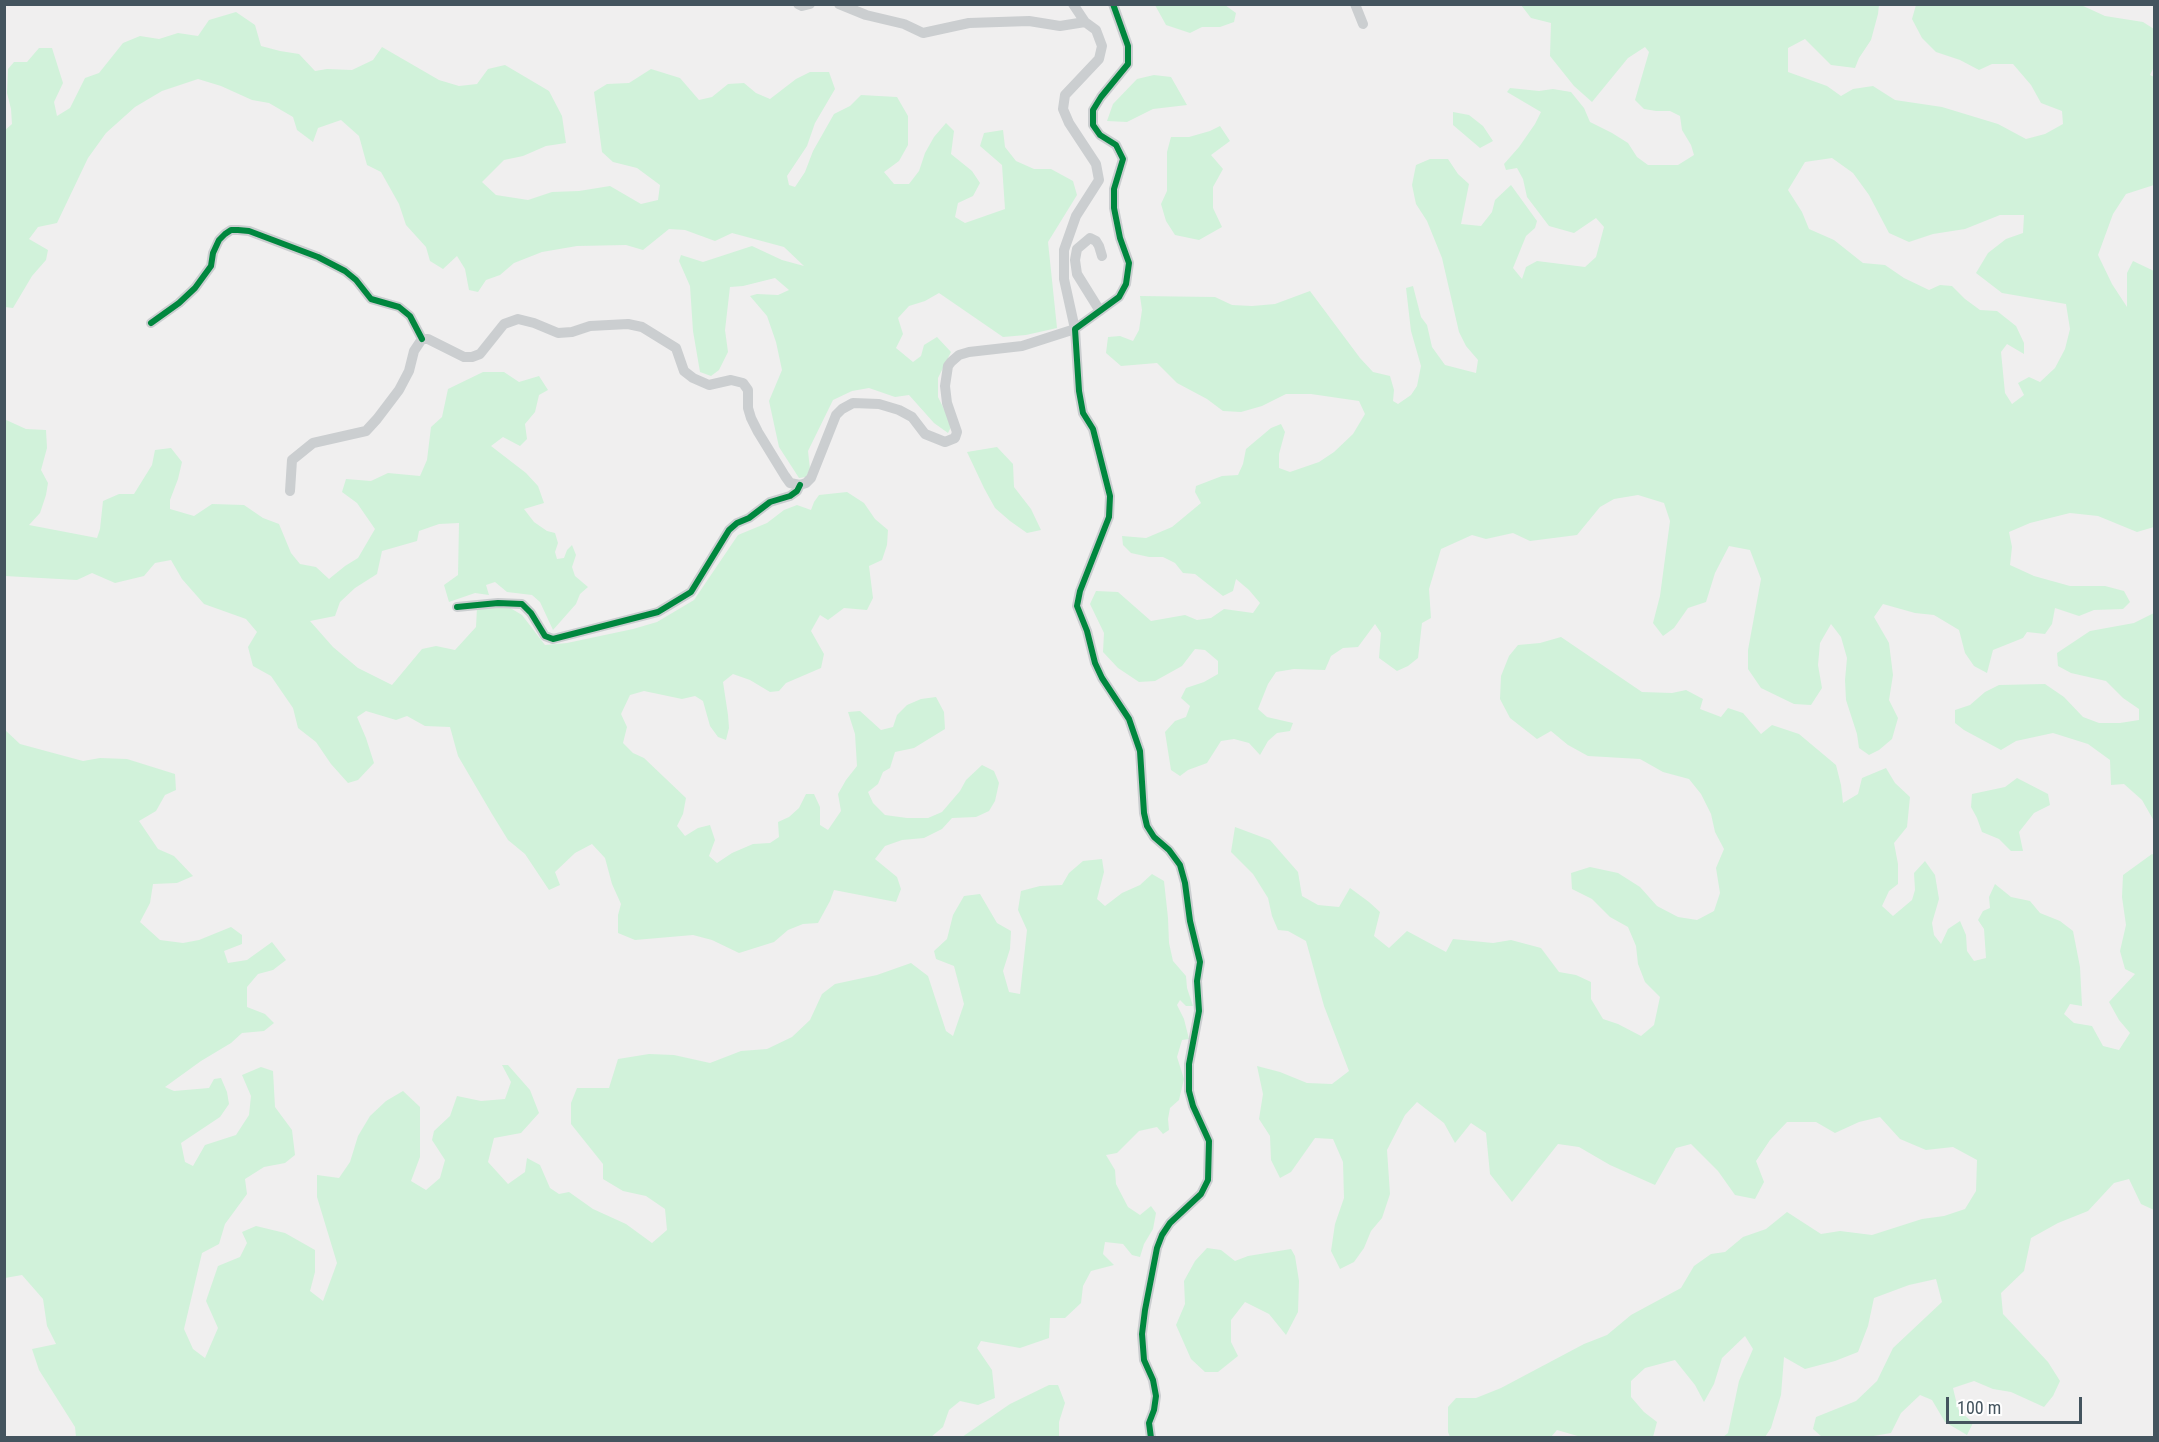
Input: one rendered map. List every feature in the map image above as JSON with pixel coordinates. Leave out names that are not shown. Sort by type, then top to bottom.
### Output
[{"type":"street","points":[[798,4],[802,6],[810,4]]},
{"type":"street","points":[[839,4],[866,15],[904,24],[923,33],[969,23],[1029,21],[1060,26],[1085,22]]},
{"type":"street","points":[[1073,4],[1085,22],[1096,30],[1102,46],[1099,59],[1065,95],[1063,110],[1095,164],[1099,180],[1076,216],[1064,250],[1064,279],[1075,329],[1079,391],[1083,413],[1093,429],[1110,496],[1109,517],[1080,591],[1077,606],[1087,631],[1095,663],[1102,678],[1129,719],[1140,751],[1147,826],[1154,837],[1169,849],[1180,865],[1200,962],[1197,981],[1199,1011],[1189,1064],[1189,1091],[1193,1106],[1209,1141],[1208,1180],[1201,1194],[1166,1229],[1157,1248],[1142,1334],[1144,1360],[1153,1380],[1156,1396],[1149,1423],[1151,1437]]},
{"type":"street","points":[[422,339],[428,339],[464,357],[472,357],[488,347],[504,324],[518,319],[558,333],[572,332],[590,326],[628,324],[642,327],[676,348],[684,371],[693,378],[709,385],[731,380],[743,383],[748,390],[748,408],[758,432],[784,476],[790,483],[800,485],[811,478],[836,415],[853,403],[879,404],[912,417],[925,434],[945,442],[955,438],[957,432],[947,403],[945,386],[948,366],[951,362],[959,355],[969,352],[1022,346],[1075,329],[1119,297],[1126,284],[1129,263],[1120,238],[1113,189],[1123,159],[1116,145],[1100,135],[1093,124],[1093,110],[1128,64],[1128,46],[1113,4]]},
{"type":"street","points":[[1355,4],[1363,24]]},
{"type":"street","points":[[152,323],[195,288],[211,266],[213,253],[219,240],[225,234],[238,230],[249,231],[318,257],[345,271],[356,280],[371,299],[399,307],[410,316],[422,339]]},
{"type":"street","points":[[1100,311],[1077,274],[1075,260],[1077,249],[1090,238],[1100,246],[1102,256]]},
{"type":"street","points":[[290,491],[292,460],[313,443],[366,431],[399,390],[410,371],[414,351],[422,339]]},
{"type":"street","points":[[457,607],[498,603],[522,604],[531,613],[544,636],[552,639],[658,612],[691,592],[729,530],[737,522],[749,518],[770,502],[790,496],[797,491],[800,485]]},
{"type":"green space","points":[[1155,5],[1225,5],[1236,13],[1234,22],[1220,27],[1202,27],[1190,33],[1166,25]]},
{"type":"green space","points":[[1521,5],[1879,5],[1871,40],[1855,68],[1831,65],[1805,39],[1788,48],[1788,72],[1827,86],[1841,96],[1853,89],[1873,86],[1895,100],[1942,107],[1998,124],[2026,139],[2045,134],[2063,124],[2062,111],[2041,103],[2031,85],[2013,64],[1992,64],[1979,70],[1960,60],[1936,52],[1922,38],[1912,19],[1916,5],[2081,5],[2105,16],[2143,22],[2154,29],[2154,67],[2150,75],[2154,77],[2154,185],[2126,194],[2113,214],[2098,255],[2112,284],[2127,307],[2127,273],[2133,261],[2154,271],[2154,527],[2137,532],[2098,516],[2070,513],[2030,523],[2009,532],[2012,547],[2010,565],[2034,576],[2070,586],[2105,586],[2124,591],[2130,602],[2123,609],[2094,610],[2079,616],[2055,608],[2052,624],[2045,634],[2027,632],[2023,638],[1993,650],[1987,673],[1974,666],[1965,653],[1959,630],[1934,615],[1915,613],[1883,604],[1874,617],[1889,643],[1893,675],[1889,700],[1898,718],[1892,739],[1869,755],[1859,748],[1846,700],[1847,658],[1841,637],[1831,624],[1820,643],[1818,665],[1822,688],[1811,705],[1794,704],[1761,688],[1748,669],[1748,650],[1761,579],[1750,550],[1729,546],[1715,573],[1706,602],[1688,608],[1674,628],[1663,636],[1653,623],[1660,596],[1670,521],[1664,503],[1638,495],[1614,499],[1600,507],[1577,535],[1530,541],[1513,533],[1486,539],[1472,535],[1441,549],[1429,589],[1431,618],[1422,623],[1418,658],[1397,671],[1379,658],[1381,633],[1375,624],[1358,647],[1343,648],[1331,656],[1325,670],[1294,669],[1276,672],[1268,684],[1258,709],[1267,717],[1293,723],[1290,731],[1277,733],[1268,741],[1260,755],[1249,743],[1234,739],[1221,741],[1207,763],[1188,770],[1180,776],[1171,770],[1165,732],[1175,721],[1186,717],[1190,706],[1181,698],[1186,688],[1218,674],[1218,661],[1205,650],[1195,649],[1182,666],[1155,681],[1139,682],[1118,668],[1103,652],[1104,633],[1090,604],[1096,591],[1118,592],[1151,621],[1185,615],[1197,620],[1211,618],[1224,609],[1253,613],[1260,603],[1236,579],[1233,591],[1223,596],[1195,574],[1183,573],[1175,563],[1163,557],[1131,553],[1123,545],[1122,536],[1146,538],[1172,527],[1201,503],[1195,492],[1196,486],[1222,476],[1238,475],[1246,449],[1271,428],[1281,424],[1285,432],[1279,454],[1279,468],[1290,472],[1319,462],[1334,452],[1353,434],[1365,414],[1359,401],[1311,394],[1286,394],[1262,406],[1241,412],[1223,411],[1207,399],[1177,383],[1157,363],[1121,366],[1106,353],[1108,337],[1120,336],[1133,341],[1139,330],[1142,310],[1140,296],[1215,297],[1232,305],[1252,306],[1275,304],[1310,291],[1373,372],[1390,376],[1394,390],[1393,401],[1398,404],[1411,395],[1417,386],[1421,366],[1411,331],[1406,288],[1413,286],[1432,347],[1445,365],[1476,373],[1478,360],[1466,346],[1459,332],[1442,258],[1427,221],[1416,204],[1412,185],[1416,165],[1430,159],[1448,159],[1458,174],[1469,184],[1461,224],[1481,226],[1492,212],[1495,200],[1511,185],[1537,221],[1535,228],[1526,236],[1513,268],[1522,279],[1526,267],[1537,261],[1585,267],[1596,257],[1604,227],[1596,218],[1574,233],[1549,226],[1527,197],[1523,179],[1517,168],[1506,170],[1504,164],[1519,147],[1541,112],[1507,92],[1510,88],[1539,91],[1553,89],[1571,92],[1584,108],[1590,122],[1628,143],[1637,157],[1648,165],[1678,165],[1694,155],[1682,130],[1680,116],[1670,111],[1644,109],[1635,100],[1649,52],[1645,47],[1628,58],[1592,102],[1574,86],[1550,56],[1551,23],[1531,18]],"holes":[[[1832,158],[1853,173],[1869,195],[1889,233],[1909,242],[1933,234],[1965,229],[2000,215],[2024,215],[2023,233],[2006,239],[1988,253],[1976,273],[2002,293],[2066,304],[2070,329],[2065,349],[2055,368],[2040,382],[2029,377],[2018,383],[2024,395],[2012,404],[2005,393],[2001,352],[2007,344],[2024,354],[2024,343],[2016,326],[1997,311],[1980,310],[1952,286],[1940,285],[1929,290],[1904,278],[1885,265],[1863,263],[1834,240],[1809,229],[1802,212],[1788,190],[1805,162]]]},
{"type":"green space","points":[[236,12],[255,25],[261,46],[299,54],[315,71],[352,70],[373,60],[382,47],[439,80],[459,86],[477,84],[488,69],[505,65],[549,91],[562,116],[566,143],[546,146],[523,156],[504,160],[482,182],[496,195],[528,200],[552,192],[610,186],[641,204],[658,200],[660,185],[637,168],[613,162],[602,152],[594,92],[607,84],[629,83],[651,69],[680,78],[699,100],[712,97],[728,84],[744,83],[756,93],[770,99],[796,79],[810,72],[829,72],[835,89],[815,123],[807,146],[787,176],[789,185],[795,187],[834,114],[850,106],[861,95],[897,97],[908,116],[908,145],[899,161],[884,172],[894,184],[909,184],[919,171],[934,137],[946,123],[954,131],[951,154],[972,171],[980,183],[973,196],[958,203],[955,217],[965,223],[1005,209],[1002,165],[980,146],[984,133],[1003,130],[1005,147],[1016,161],[1034,169],[1051,169],[1073,181],[1077,195],[1048,242],[1057,328],[1026,335],[1003,337],[939,293],[909,306],[898,318],[903,334],[896,348],[913,362],[921,356],[924,345],[937,337],[951,352],[938,378],[938,397],[952,425],[948,433],[934,423],[909,395],[895,397],[869,388],[852,391],[833,400],[808,451],[810,469],[806,477],[799,478],[779,447],[769,401],[782,370],[776,342],[767,316],[750,296],[778,295],[789,290],[775,278],[730,287],[725,330],[728,352],[719,370],[711,376],[700,372],[693,331],[690,286],[679,261],[681,255],[703,262],[752,246],[782,260],[804,266],[784,247],[732,233],[715,241],[685,230],[669,229],[643,250],[626,245],[577,246],[542,252],[514,263],[500,275],[486,280],[478,292],[469,290],[465,269],[457,256],[443,269],[430,261],[426,247],[406,225],[399,204],[381,172],[367,165],[359,136],[341,120],[318,128],[313,142],[297,130],[293,117],[269,103],[252,100],[221,86],[198,79],[162,91],[135,107],[106,133],[88,158],[57,223],[38,227],[29,239],[48,250],[46,260],[32,276],[13,308],[5,307],[4,131],[12,124],[7,93],[8,69],[14,62],[27,62],[39,48],[52,48],[63,83],[54,102],[57,116],[70,108],[85,78],[99,73],[123,43],[140,36],[159,39],[178,33],[198,36],[209,20]]},
{"type":"green space","points":[[1154,75],[1171,77],[1187,105],[1153,109],[1127,122],[1107,121],[1113,104],[1137,79]]},
{"type":"green space","points":[[1453,112],[1469,115],[1483,126],[1493,141],[1480,148],[1453,125]]},
{"type":"green space","points":[[1220,126],[1230,141],[1211,155],[1223,169],[1213,187],[1213,208],[1222,227],[1199,240],[1175,235],[1166,221],[1161,204],[1167,191],[1167,152],[1171,137],[1189,137]]},
{"type":"green space","points":[[483,372],[504,372],[519,382],[539,376],[548,390],[539,395],[535,412],[525,424],[527,439],[520,446],[503,437],[491,446],[526,473],[538,486],[544,503],[524,509],[534,522],[547,531],[555,533],[558,543],[555,552],[557,559],[564,558],[572,545],[576,555],[572,567],[575,576],[588,587],[553,630],[540,602],[532,595],[507,592],[495,582],[486,585],[489,595],[475,593],[449,602],[444,585],[458,575],[459,523],[439,524],[419,531],[417,541],[382,551],[377,574],[355,588],[340,602],[335,616],[310,621],[333,647],[358,668],[392,685],[422,649],[436,646],[455,650],[476,627],[477,608],[507,606],[522,615],[545,645],[567,643],[633,629],[657,622],[694,600],[738,535],[767,523],[784,510],[797,505],[811,510],[819,495],[847,492],[864,503],[875,519],[888,530],[887,545],[882,560],[869,566],[873,598],[867,610],[844,608],[828,620],[820,615],[811,631],[824,654],[821,668],[786,683],[779,691],[770,692],[750,680],[733,674],[723,682],[729,728],[726,740],[718,737],[710,726],[703,701],[695,696],[682,699],[644,691],[630,695],[621,714],[627,727],[623,743],[633,753],[644,758],[686,798],[683,814],[677,826],[685,836],[698,828],[710,825],[715,840],[709,856],[717,863],[732,853],[753,844],[770,843],[779,837],[778,822],[789,817],[799,808],[806,794],[814,794],[820,807],[820,825],[828,830],[841,811],[838,794],[857,766],[855,734],[848,712],[860,711],[881,730],[893,727],[897,715],[907,705],[921,699],[936,697],[944,712],[945,729],[914,748],[895,752],[890,768],[883,772],[878,784],[868,792],[873,803],[885,815],[928,818],[942,812],[966,780],[982,765],[994,771],[999,783],[995,801],[989,811],[976,817],[952,818],[942,829],[924,838],[902,840],[885,846],[875,859],[897,877],[901,889],[896,902],[834,890],[818,923],[803,924],[788,930],[774,942],[739,953],[712,940],[693,935],[635,940],[618,933],[618,915],[621,904],[612,884],[605,858],[592,844],[575,853],[555,872],[560,885],[549,890],[525,854],[508,840],[492,814],[458,756],[450,727],[425,726],[407,716],[396,720],[366,711],[357,717],[374,763],[358,780],[348,783],[316,742],[298,728],[293,708],[271,676],[253,666],[248,647],[257,632],[246,619],[204,604],[182,579],[171,560],[155,563],[144,576],[115,583],[92,573],[77,580],[5,576],[4,419],[26,429],[46,430],[47,448],[41,470],[48,483],[46,495],[40,513],[29,525],[97,538],[103,501],[119,494],[134,494],[152,465],[155,450],[171,448],[182,462],[170,500],[170,509],[194,516],[212,504],[244,505],[263,518],[279,524],[291,553],[300,564],[316,567],[329,579],[358,558],[375,529],[357,503],[342,492],[346,479],[371,481],[388,473],[420,476],[427,460],[431,427],[442,417],[448,389]]},
{"type":"green space","points":[[997,447],[1013,464],[1014,487],[1031,509],[1041,530],[1027,533],[1010,521],[995,508],[984,488],[967,452]]},
{"type":"green space","points":[[2154,613],[2154,821],[2142,800],[2124,784],[2111,785],[2110,760],[2088,744],[2053,733],[2016,741],[2001,750],[1955,723],[1955,710],[1970,705],[1985,692],[1999,685],[2045,684],[2064,697],[2083,717],[2099,723],[2139,720],[2139,709],[2123,698],[2106,681],[2071,673],[2058,666],[2057,653],[2090,631],[2134,623]]},
{"type":"green space","points":[[1561,637],[1642,692],[1672,693],[1686,690],[1703,699],[1700,709],[1721,717],[1728,708],[1743,713],[1761,734],[1772,725],[1799,734],[1836,765],[1843,803],[1858,794],[1862,778],[1886,768],[1895,783],[1910,797],[1907,827],[1894,843],[1898,864],[1898,884],[1889,891],[1882,906],[1893,916],[1912,900],[1915,890],[1914,873],[1925,861],[1935,875],[1939,899],[1932,923],[1934,935],[1941,944],[1948,929],[1960,921],[1966,935],[1967,951],[1974,961],[1986,958],[1984,929],[1978,920],[1983,911],[1990,908],[1989,897],[1995,884],[2011,897],[2030,901],[2040,913],[2060,921],[2073,931],[2080,967],[2082,1006],[2070,1004],[2064,1014],[2074,1023],[2092,1026],[2103,1046],[2119,1050],[2130,1033],[2119,1020],[2109,1002],[2135,974],[2125,969],[2120,951],[2126,925],[2122,897],[2123,875],[2152,854],[2154,855],[2154,1210],[2141,1204],[2129,1179],[2114,1183],[2088,1211],[2058,1223],[2031,1238],[2024,1271],[2001,1293],[2003,1314],[2048,1362],[2060,1381],[2053,1396],[2044,1407],[2011,1392],[1993,1389],[1974,1381],[1953,1388],[1958,1409],[1973,1423],[1967,1435],[1945,1422],[1932,1400],[1920,1395],[1901,1413],[1891,1433],[1862,1438],[1822,1437],[1813,1429],[1816,1417],[1856,1401],[1877,1381],[1893,1348],[1942,1302],[1936,1279],[1909,1285],[1874,1298],[1868,1326],[1858,1352],[1805,1369],[1784,1357],[1781,1395],[1771,1428],[1765,1437],[1723,1437],[1728,1433],[1739,1381],[1753,1349],[1745,1336],[1722,1358],[1714,1384],[1704,1402],[1695,1385],[1675,1360],[1645,1368],[1631,1381],[1631,1397],[1644,1412],[1657,1422],[1653,1437],[1581,1437],[1557,1430],[1551,1437],[1450,1437],[1448,1407],[1456,1398],[1476,1398],[1501,1388],[1584,1344],[1607,1335],[1631,1315],[1681,1288],[1694,1266],[1711,1254],[1725,1252],[1743,1237],[1766,1229],[1787,1212],[1821,1234],[1840,1231],[1872,1235],[1922,1219],[1944,1216],[1965,1209],[1976,1191],[1977,1160],[1953,1147],[1926,1150],[1900,1139],[1880,1117],[1859,1122],[1835,1133],[1816,1122],[1787,1122],[1770,1140],[1756,1161],[1764,1182],[1755,1199],[1735,1195],[1718,1171],[1691,1144],[1676,1148],[1655,1185],[1610,1165],[1579,1147],[1558,1144],[1512,1202],[1490,1174],[1486,1133],[1471,1123],[1455,1143],[1444,1123],[1417,1102],[1405,1115],[1387,1150],[1390,1194],[1382,1218],[1371,1231],[1364,1248],[1354,1262],[1340,1269],[1331,1251],[1335,1224],[1344,1198],[1343,1162],[1333,1139],[1315,1138],[1291,1172],[1280,1178],[1271,1160],[1270,1136],[1259,1119],[1263,1094],[1257,1066],[1307,1083],[1332,1084],[1349,1071],[1324,1006],[1306,941],[1288,931],[1278,930],[1268,898],[1253,874],[1231,852],[1235,827],[1270,840],[1298,872],[1302,896],[1318,905],[1339,907],[1350,888],[1369,902],[1380,912],[1374,936],[1389,948],[1407,931],[1446,952],[1453,939],[1493,943],[1511,940],[1541,948],[1559,972],[1576,975],[1591,982],[1591,999],[1603,1019],[1641,1036],[1654,1025],[1660,997],[1645,982],[1638,964],[1636,946],[1628,927],[1610,917],[1592,899],[1572,889],[1571,873],[1590,867],[1618,873],[1640,887],[1657,906],[1678,917],[1697,920],[1714,911],[1720,893],[1716,868],[1724,849],[1701,794],[1689,779],[1663,772],[1640,759],[1588,756],[1568,745],[1551,731],[1537,739],[1510,718],[1500,699],[1501,676],[1509,656],[1518,645],[1540,643]]},
{"type":"green space","points":[[4,729],[20,744],[83,761],[100,758],[127,759],[175,774],[176,790],[165,795],[156,811],[139,821],[158,849],[174,856],[193,876],[177,883],[153,884],[150,903],[140,922],[160,940],[183,943],[199,940],[231,927],[242,935],[242,944],[224,951],[228,963],[247,960],[272,942],[286,960],[273,970],[258,974],[247,987],[247,1007],[265,1014],[274,1023],[264,1031],[242,1033],[231,1043],[165,1087],[174,1091],[209,1088],[214,1079],[221,1078],[227,1092],[229,1104],[220,1117],[181,1143],[185,1162],[193,1166],[205,1145],[236,1135],[249,1115],[251,1096],[242,1075],[261,1067],[273,1071],[275,1107],[292,1130],[295,1155],[285,1163],[264,1167],[245,1179],[247,1194],[225,1224],[219,1244],[202,1253],[184,1329],[193,1349],[205,1358],[218,1328],[206,1301],[218,1266],[240,1257],[247,1243],[242,1232],[256,1226],[285,1233],[315,1250],[315,1272],[310,1291],[323,1301],[337,1263],[317,1197],[317,1175],[339,1178],[350,1162],[358,1136],[370,1116],[386,1101],[403,1091],[420,1107],[420,1157],[411,1181],[426,1190],[440,1178],[445,1160],[432,1140],[434,1131],[450,1116],[457,1096],[481,1101],[505,1099],[511,1082],[502,1065],[508,1065],[530,1090],[539,1113],[521,1133],[494,1138],[488,1162],[508,1184],[525,1172],[527,1158],[540,1165],[550,1188],[559,1194],[569,1192],[593,1209],[626,1224],[652,1243],[667,1230],[665,1209],[646,1196],[623,1191],[603,1179],[603,1164],[571,1124],[571,1103],[577,1088],[609,1088],[618,1059],[649,1054],[674,1055],[710,1063],[741,1051],[767,1049],[792,1037],[810,1020],[822,994],[835,984],[877,975],[911,963],[928,976],[946,1031],[953,1036],[964,1004],[954,966],[936,959],[934,951],[947,939],[953,915],[964,896],[980,894],[997,923],[1011,931],[1010,949],[1003,971],[1009,992],[1020,994],[1027,930],[1018,910],[1021,891],[1040,886],[1062,885],[1069,873],[1083,861],[1102,859],[1104,872],[1097,899],[1105,906],[1122,893],[1140,885],[1152,874],[1164,881],[1169,943],[1173,961],[1186,976],[1193,1006],[1186,1006],[1180,1000],[1177,1005],[1184,1019],[1189,1039],[1182,1040],[1177,1057],[1184,1079],[1179,1100],[1170,1108],[1169,1130],[1163,1134],[1157,1127],[1139,1131],[1117,1153],[1106,1155],[1115,1170],[1116,1184],[1128,1207],[1140,1215],[1151,1206],[1156,1213],[1153,1229],[1144,1244],[1140,1257],[1132,1255],[1123,1244],[1105,1242],[1103,1254],[1114,1265],[1091,1271],[1083,1286],[1081,1303],[1065,1318],[1050,1318],[1049,1338],[1020,1348],[981,1341],[977,1348],[992,1370],[995,1398],[978,1405],[960,1401],[949,1410],[943,1427],[931,1437],[76,1437],[75,1427],[39,1370],[32,1349],[56,1344],[47,1326],[43,1299],[22,1275],[5,1278]]},
{"type":"green space","points":[[2017,778],[2048,794],[2050,805],[2034,813],[2019,832],[2023,851],[2011,851],[1999,839],[1982,832],[1971,807],[1972,794],[2005,787]]},
{"type":"green space","points":[[1207,1248],[1221,1250],[1235,1261],[1248,1256],[1291,1249],[1295,1256],[1299,1281],[1298,1312],[1286,1335],[1269,1314],[1245,1302],[1231,1320],[1231,1342],[1238,1356],[1218,1372],[1205,1372],[1191,1359],[1176,1325],[1185,1304],[1184,1281],[1195,1261]]},
{"type":"green space","points":[[1049,1385],[1058,1385],[1065,1403],[1059,1422],[1059,1437],[962,1437],[1010,1404]]},
{"type":"cycle path","points":[[1113,4],[1128,46],[1128,64],[1093,110],[1093,125],[1100,135],[1116,145],[1123,159],[1114,189],[1114,208],[1120,238],[1129,263],[1126,284],[1119,297],[1075,329],[1079,391],[1083,413],[1093,429],[1110,496],[1109,517],[1080,591],[1077,606],[1087,631],[1095,663],[1102,678],[1129,719],[1140,751],[1147,826],[1180,865],[1185,883],[1190,921],[1200,962],[1197,981],[1199,1011],[1189,1064],[1189,1091],[1193,1106],[1209,1141],[1208,1180],[1201,1194],[1170,1223],[1157,1248],[1142,1334],[1144,1360],[1153,1380],[1156,1396],[1149,1423],[1151,1438]]},
{"type":"cycle path","points":[[151,323],[195,288],[211,266],[213,253],[219,240],[231,230],[238,230],[249,231],[318,257],[345,271],[356,280],[371,299],[399,307],[410,316],[422,339]]},
{"type":"cycle path","points":[[457,607],[498,603],[522,604],[531,613],[545,636],[553,639],[658,612],[691,592],[729,530],[770,502],[790,496],[797,491],[800,485]]}]
